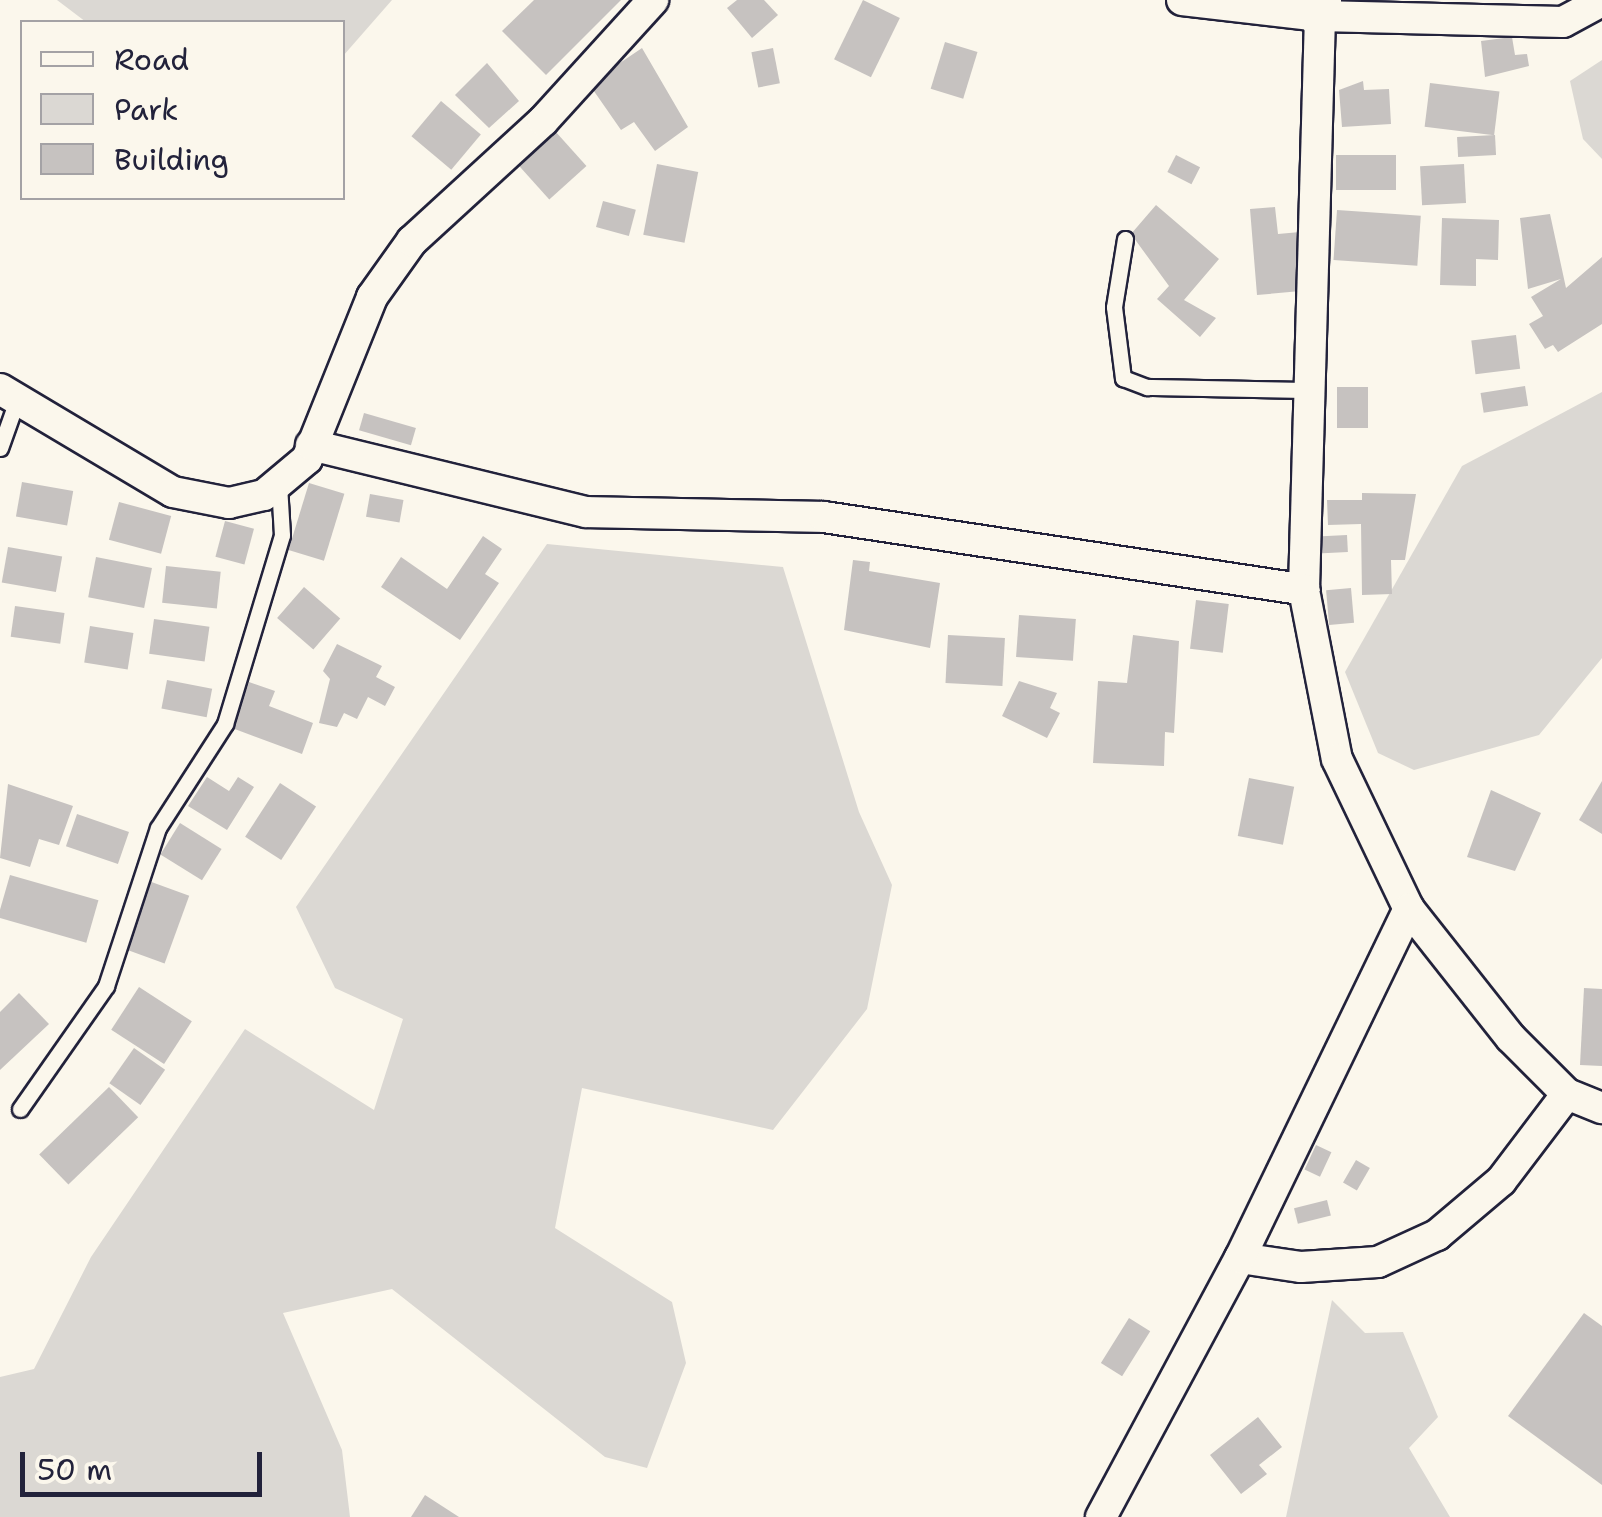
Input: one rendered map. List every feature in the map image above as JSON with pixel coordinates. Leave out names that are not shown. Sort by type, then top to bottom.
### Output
[{"type":"street","points":[[8,394],[173,492],[229,504],[279,484],[311,445],[372,296],[412,241],[543,121],[653,0]]},
{"type":"street","points":[[1182,0],[1564,22],[1602,1]]},
{"type":"street","points":[[1320,8],[1304,590],[1338,758],[1409,909],[1567,1094],[1602,1108]]},
{"type":"street","points":[[311,445],[586,512],[824,518],[1304,590]]},
{"type":"street","points":[[1101,1517],[1240,1258],[1409,909]]},
{"type":"street","points":[[1240,1258],[1301,1267],[1378,1262],[1437,1235],[1501,1182],[1567,1094]]},
{"type":"lane","points":[[1126,239],[1114,307],[1123,378],[1147,387],[1310,390]]},
{"type":"lane","points":[[0,448],[8,394]]},
{"type":"lane","points":[[20,1109],[106,986],[158,828],[226,724],[282,535],[279,484]]},
{"type":"green space","points":[[57,0],[392,0],[345,54],[345,20],[83,20]]},
{"type":"green space","points":[[1602,60],[1602,159],[1583,139],[1570,81]]},
{"type":"green space","points":[[1602,392],[1602,658],[1539,735],[1414,770],[1378,753],[1345,672],[1462,466]]},
{"type":"green space","points":[[547,544],[783,567],[859,812],[892,885],[867,1009],[773,1130],[582,1088],[555,1228],[672,1302],[686,1363],[647,1468],[605,1457],[392,1289],[283,1313],[342,1450],[350,1517],[0,1517],[0,1377],[34,1369],[91,1257],[245,1029],[374,1110],[403,1019],[335,988],[296,907]]},
{"type":"green space","points":[[1332,1300],[1365,1333],[1403,1332],[1438,1417],[1409,1448],[1450,1517],[1286,1517]]},
{"type":"building","points":[[534,0],[621,0],[546,75],[502,31]]},
{"type":"building","points":[[737,0],[764,0],[778,15],[752,38],[727,8]]},
{"type":"building","points":[[863,0],[900,18],[871,77],[834,59]]},
{"type":"building","points":[[1512,37],[1515,55],[1527,54],[1529,66],[1485,77],[1481,41]]},
{"type":"building","points":[[945,42],[978,52],[963,99],[931,89]]},
{"type":"building","points":[[642,48],[688,127],[655,151],[634,122],[621,130],[589,84]]},
{"type":"building","points":[[773,48],[780,83],[758,88],[751,52]]},
{"type":"building","points":[[487,63],[519,101],[489,128],[455,95]]},
{"type":"building","points":[[1363,81],[1364,90],[1389,89],[1391,124],[1342,127],[1339,90]]},
{"type":"building","points":[[1430,83],[1499,92],[1494,135],[1425,127]]},
{"type":"building","points":[[441,101],[481,134],[451,170],[411,136]]},
{"type":"building","points":[[555,131],[586,166],[549,199],[518,164]]},
{"type":"building","points":[[1495,135],[1496,155],[1458,157],[1457,137]]},
{"type":"building","points":[[1176,155],[1200,167],[1191,184],[1167,172]]},
{"type":"building","points":[[1336,155],[1396,155],[1396,190],[1336,190]]},
{"type":"building","points":[[657,164],[698,172],[684,243],[643,235]]},
{"type":"building","points":[[1464,164],[1466,203],[1422,205],[1420,166]]},
{"type":"building","points":[[603,201],[636,210],[629,236],[596,227]]},
{"type":"building","points":[[1156,205],[1219,259],[1184,300],[1216,318],[1200,337],[1157,299],[1169,286],[1131,234]]},
{"type":"building","points":[[1275,207],[1278,234],[1300,232],[1301,291],[1257,295],[1250,209]]},
{"type":"building","points":[[1337,210],[1421,216],[1417,266],[1334,260]]},
{"type":"building","points":[[1550,214],[1566,288],[1602,257],[1602,324],[1558,352],[1553,345],[1545,349],[1529,324],[1543,316],[1531,297],[1561,279],[1528,289],[1520,218]]},
{"type":"building","points":[[1442,218],[1499,220],[1498,260],[1476,259],[1476,286],[1440,285]]},
{"type":"building","points":[[1516,335],[1520,369],[1475,374],[1471,340]]},
{"type":"building","points":[[1525,386],[1528,406],[1484,413],[1481,393]]},
{"type":"building","points":[[1337,387],[1368,387],[1368,428],[1337,428]]},
{"type":"building","points":[[364,413],[416,428],[411,445],[359,430]]},
{"type":"building","points":[[22,482],[73,491],[67,525],[16,516]]},
{"type":"building","points":[[309,483],[344,494],[324,561],[289,550]]},
{"type":"building","points":[[1362,493],[1416,494],[1405,560],[1391,560],[1392,594],[1362,595],[1361,524],[1328,525],[1327,500],[1362,500]]},
{"type":"building","points":[[370,494],[403,500],[399,523],[366,517]]},
{"type":"building","points":[[119,502],[171,516],[161,554],[109,540]]},
{"type":"building","points":[[225,521],[254,529],[244,565],[215,557]]},
{"type":"building","points":[[1347,535],[1348,552],[1318,554],[1317,537]]},
{"type":"building","points":[[483,536],[502,549],[485,574],[499,583],[460,640],[381,587],[401,557],[447,589]]},
{"type":"building","points":[[8,547],[62,557],[56,592],[2,582]]},
{"type":"building","points":[[96,557],[152,568],[144,608],[88,597]]},
{"type":"building","points":[[853,560],[870,562],[869,571],[940,583],[930,648],[844,630]]},
{"type":"building","points":[[166,566],[221,572],[217,609],[162,603]]},
{"type":"building","points":[[304,587],[340,618],[313,649],[277,618]]},
{"type":"building","points":[[1351,588],[1354,623],[1329,625],[1326,590]]},
{"type":"building","points":[[1196,600],[1229,604],[1223,653],[1190,649]]},
{"type":"building","points":[[15,606],[65,613],[60,644],[11,637]]},
{"type":"building","points":[[1019,615],[1076,619],[1073,661],[1016,657]]},
{"type":"building","points":[[154,619],[209,627],[205,661],[149,654]]},
{"type":"building","points":[[90,626],[133,633],[128,669],[84,663]]},
{"type":"building","points":[[948,635],[1005,638],[1002,686],[945,683]]},
{"type":"building","points":[[1133,635],[1179,641],[1174,733],[1165,732],[1164,766],[1093,763],[1098,681],[1127,683]]},
{"type":"building","points":[[337,644],[382,666],[376,677],[395,687],[385,706],[368,697],[357,719],[344,713],[337,727],[319,723],[330,679],[323,671]]},
{"type":"building","points":[[167,680],[212,689],[207,717],[161,708]]},
{"type":"building","points":[[1019,681],[1057,693],[1050,708],[1060,713],[1047,738],[1002,716]]},
{"type":"building","points":[[249,682],[275,691],[269,706],[313,723],[302,754],[232,728]]},
{"type":"building","points":[[207,777],[229,791],[238,777],[254,787],[227,830],[188,806]]},
{"type":"building","points":[[1249,778],[1294,787],[1283,845],[1238,836]]},
{"type":"building","points":[[1602,781],[1602,834],[1579,820]]},
{"type":"building","points":[[280,783],[316,806],[281,860],[245,837]]},
{"type":"building","points":[[8,784],[73,806],[59,845],[39,839],[30,867],[0,858]]},
{"type":"building","points":[[1491,790],[1541,813],[1515,871],[1467,857]]},
{"type":"building","points":[[77,814],[129,832],[118,864],[66,846]]},
{"type":"building","points":[[180,823],[222,849],[202,880],[160,854]]},
{"type":"building","points":[[10,875],[98,900],[86,943],[0,918]]},
{"type":"building","points":[[146,880],[189,896],[165,963],[121,948]]},
{"type":"building","points":[[139,987],[192,1021],[164,1064],[111,1030]]},
{"type":"building","points":[[1584,988],[1602,989],[1602,1066],[1580,1065]]},
{"type":"building","points":[[19,993],[49,1024],[0,1070],[0,1012]]},
{"type":"building","points":[[134,1048],[165,1070],[140,1105],[109,1083]]},
{"type":"building","points":[[109,1087],[138,1117],[68,1185],[39,1154]]},
{"type":"building","points":[[1316,1145],[1331,1152],[1320,1177],[1305,1169]]},
{"type":"building","points":[[1356,1160],[1370,1168],[1357,1191],[1343,1183]]},
{"type":"building","points":[[1327,1200],[1331,1216],[1298,1224],[1294,1208]]},
{"type":"building","points":[[1584,1313],[1602,1326],[1602,1485],[1508,1416]]},
{"type":"building","points":[[1129,1318],[1150,1331],[1122,1376],[1101,1363]]},
{"type":"building","points":[[1258,1417],[1282,1447],[1259,1465],[1267,1474],[1241,1494],[1210,1455]]},
{"type":"building","points":[[425,1495],[459,1517],[411,1517]]}]
